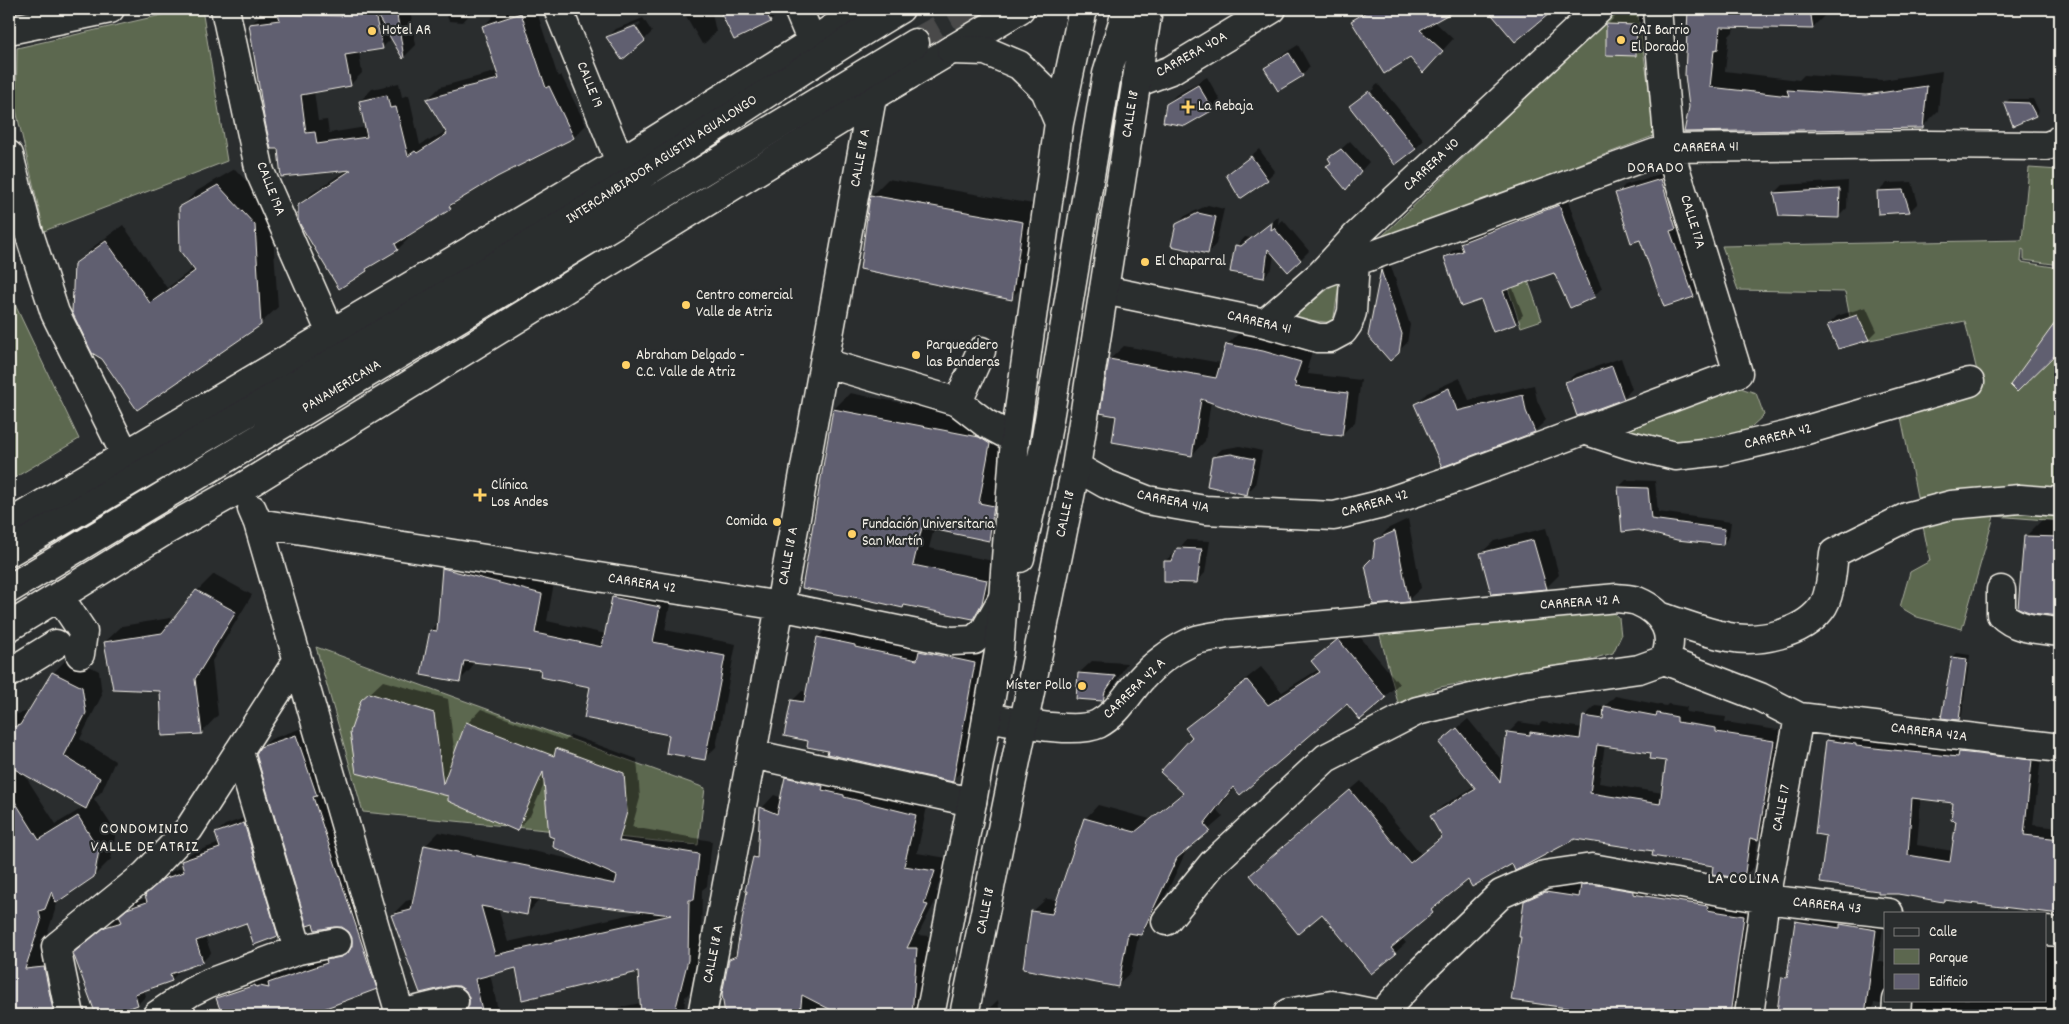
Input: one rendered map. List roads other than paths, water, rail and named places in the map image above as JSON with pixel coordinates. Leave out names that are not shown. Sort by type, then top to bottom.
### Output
[{"type":"street","points":[[9,30],[110,9]]},
{"type":"street","name":"CALLE 19A","points":[[225,9],[260,172],[331,333]]},
{"type":"street","name":"CALLE 19","points":[[558,9],[620,162]]},
{"type":"street","points":[[798,9],[812,42]]},
{"type":"street","name":"INTERCAMBIADOR AGUSTIN AGUALONGO","points":[[9,552],[614,193],[860,21],[900,9]]},
{"type":"street","points":[[9,628],[163,532],[243,487],[843,118],[872,97],[1020,9]]},
{"type":"street","points":[[999,652],[1015,439],[1059,122],[1083,9]]},
{"type":"street","points":[[930,1015],[999,652],[1045,443],[1106,74],[1127,9]]},
{"type":"street","name":"CALLE 18","points":[[964,1015],[1076,467],[1148,9]]},
{"type":"street","name":"CARRERA 40A","points":[[1136,83],[1170,70],[1272,9]]},
{"type":"street","name":"CARRERA 40","points":[[1355,249],[1599,9]]},
{"type":"street","name":"CALLE 17A","points":[[1657,9],[1669,148],[1738,373]]},
{"type":"street","points":[[9,524],[620,162],[812,42],[860,21]]},
{"type":"street","name":"INTERCAMBIADOR AGUSTIN AGUALONGO","points":[[677,186],[915,43]]},
{"type":"street","points":[[951,50],[986,51],[1019,65],[1045,90],[1059,122]]},
{"type":"street","name":"CALLE 18 A","points":[[702,1015],[825,363],[872,97]]},
{"type":"street","name":"CARRERA 41","points":[[1265,323],[1321,274],[1355,249],[1669,148],[2054,143]]},
{"type":"street","points":[[9,155],[27,227],[55,312],[125,454]]},
{"type":"street","name":"PANAMERICANA","points":[[9,589],[677,186]]},
{"type":"street","name":"CARRERA 41","points":[[1104,290],[1265,323],[1318,338],[1330,338],[1343,331],[1348,324],[1352,312],[1355,249]]},
{"type":"street","points":[[958,402],[981,351]]},
{"type":"street","points":[[825,363],[958,402],[985,423],[1015,439]]},
{"type":"street","name":"CARRERA 42","points":[[1275,514],[1334,516],[1379,505],[1738,373]]},
{"type":"street","name":"CARRERA 42","points":[[1584,430],[1630,445],[1675,456],[1721,451],[1789,435],[1970,382]]},
{"type":"street","name":"CARRERA 41A","points":[[1076,467],[1106,484],[1147,500],[1205,510],[1275,514]]},
{"type":"street","points":[[243,487],[258,523],[398,1015],[454,1001]]},
{"type":"street","name":"CARRERA 42 A","points":[[987,717],[1077,728],[1097,724],[1120,707],[1140,679],[1164,659],[1190,642],[1226,634],[1617,598],[1636,601],[1662,617],[1730,638],[1766,638],[1800,627],[1822,609],[1831,581],[1834,553],[1909,516],[1971,502],[2020,499],[2060,502]]},
{"type":"street","name":"CARRERA 42","points":[[258,523],[780,606],[951,642],[974,640],[985,630],[1003,598]]},
{"type":"street","points":[[2001,590],[2001,614],[2009,621],[2019,626],[2060,632]]},
{"type":"street","points":[[9,674],[68,649],[83,632],[59,596]]},
{"type":"street","points":[[1662,617],[1668,630],[1670,648],[1664,660]]},
{"type":"street","points":[[1166,921],[1213,863],[1326,758],[1417,711],[1525,686],[1639,669],[1664,660],[1760,697],[1798,718]]},
{"type":"street","points":[[70,1015],[56,947],[145,875],[189,829],[297,661]]},
{"type":"street","name":"CARRERA 42A","points":[[1798,718],[2060,748]]},
{"type":"street","name":"CALLE 17","points":[[1749,1015],[1765,899],[1798,718]]},
{"type":"street","points":[[239,751],[298,950]]},
{"type":"street","points":[[752,754],[972,802]]},
{"type":"street","name":"CARRERA 43","points":[[1381,1015],[1405,987],[1501,894],[1544,875],[1592,868],[1765,899],[1884,912]]},
{"type":"street","points":[[2046,931],[2060,932]]},
{"type":"street","points":[[157,1015],[191,992],[209,983],[298,950],[337,942]]},
{"type":"street","points":[[1896,1015],[1897,1002]]},
{"type":"street","points":[[1288,1012],[1332,1005],[1381,1015]]},
{"type":"tunnel","points":[[915,43],[974,9]]},
{"type":"place","name":"Hotel AR","points":[[372,31]]},
{"type":"place","name":"CAI Barrio El Dorado","points":[[1621,40]]},
{"type":"place","name":"La Rebaja","points":[[1188,107]]},
{"type":"place","name":"El Chaparral","points":[[1145,262]]},
{"type":"place","name":"Centro comercial Valle de Atriz","points":[[686,305]]},
{"type":"place","name":"Parqueadero las Banderas","points":[[916,355]]},
{"type":"place","name":"Abraham Delgado - C.C. Valle de Atriz","points":[[626,365]]},
{"type":"place","name":"Clínica Los Andes","points":[[480,495]]},
{"type":"place","name":"Comida","points":[[777,522]]},
{"type":"place","name":"Fundación Universitaria San Martín","points":[[852,534]]},
{"type":"place","name":"Míster Pollo","points":[[1082,686]]},
{"type":"district","name":"DORADO","points":[[1656,168]]},
{"type":"district","name":"CONDOMINIO VALLE DE ATRIZ","points":[[145,838]]},
{"type":"district","name":"LA COLINA","points":[[1744,879]]}]
